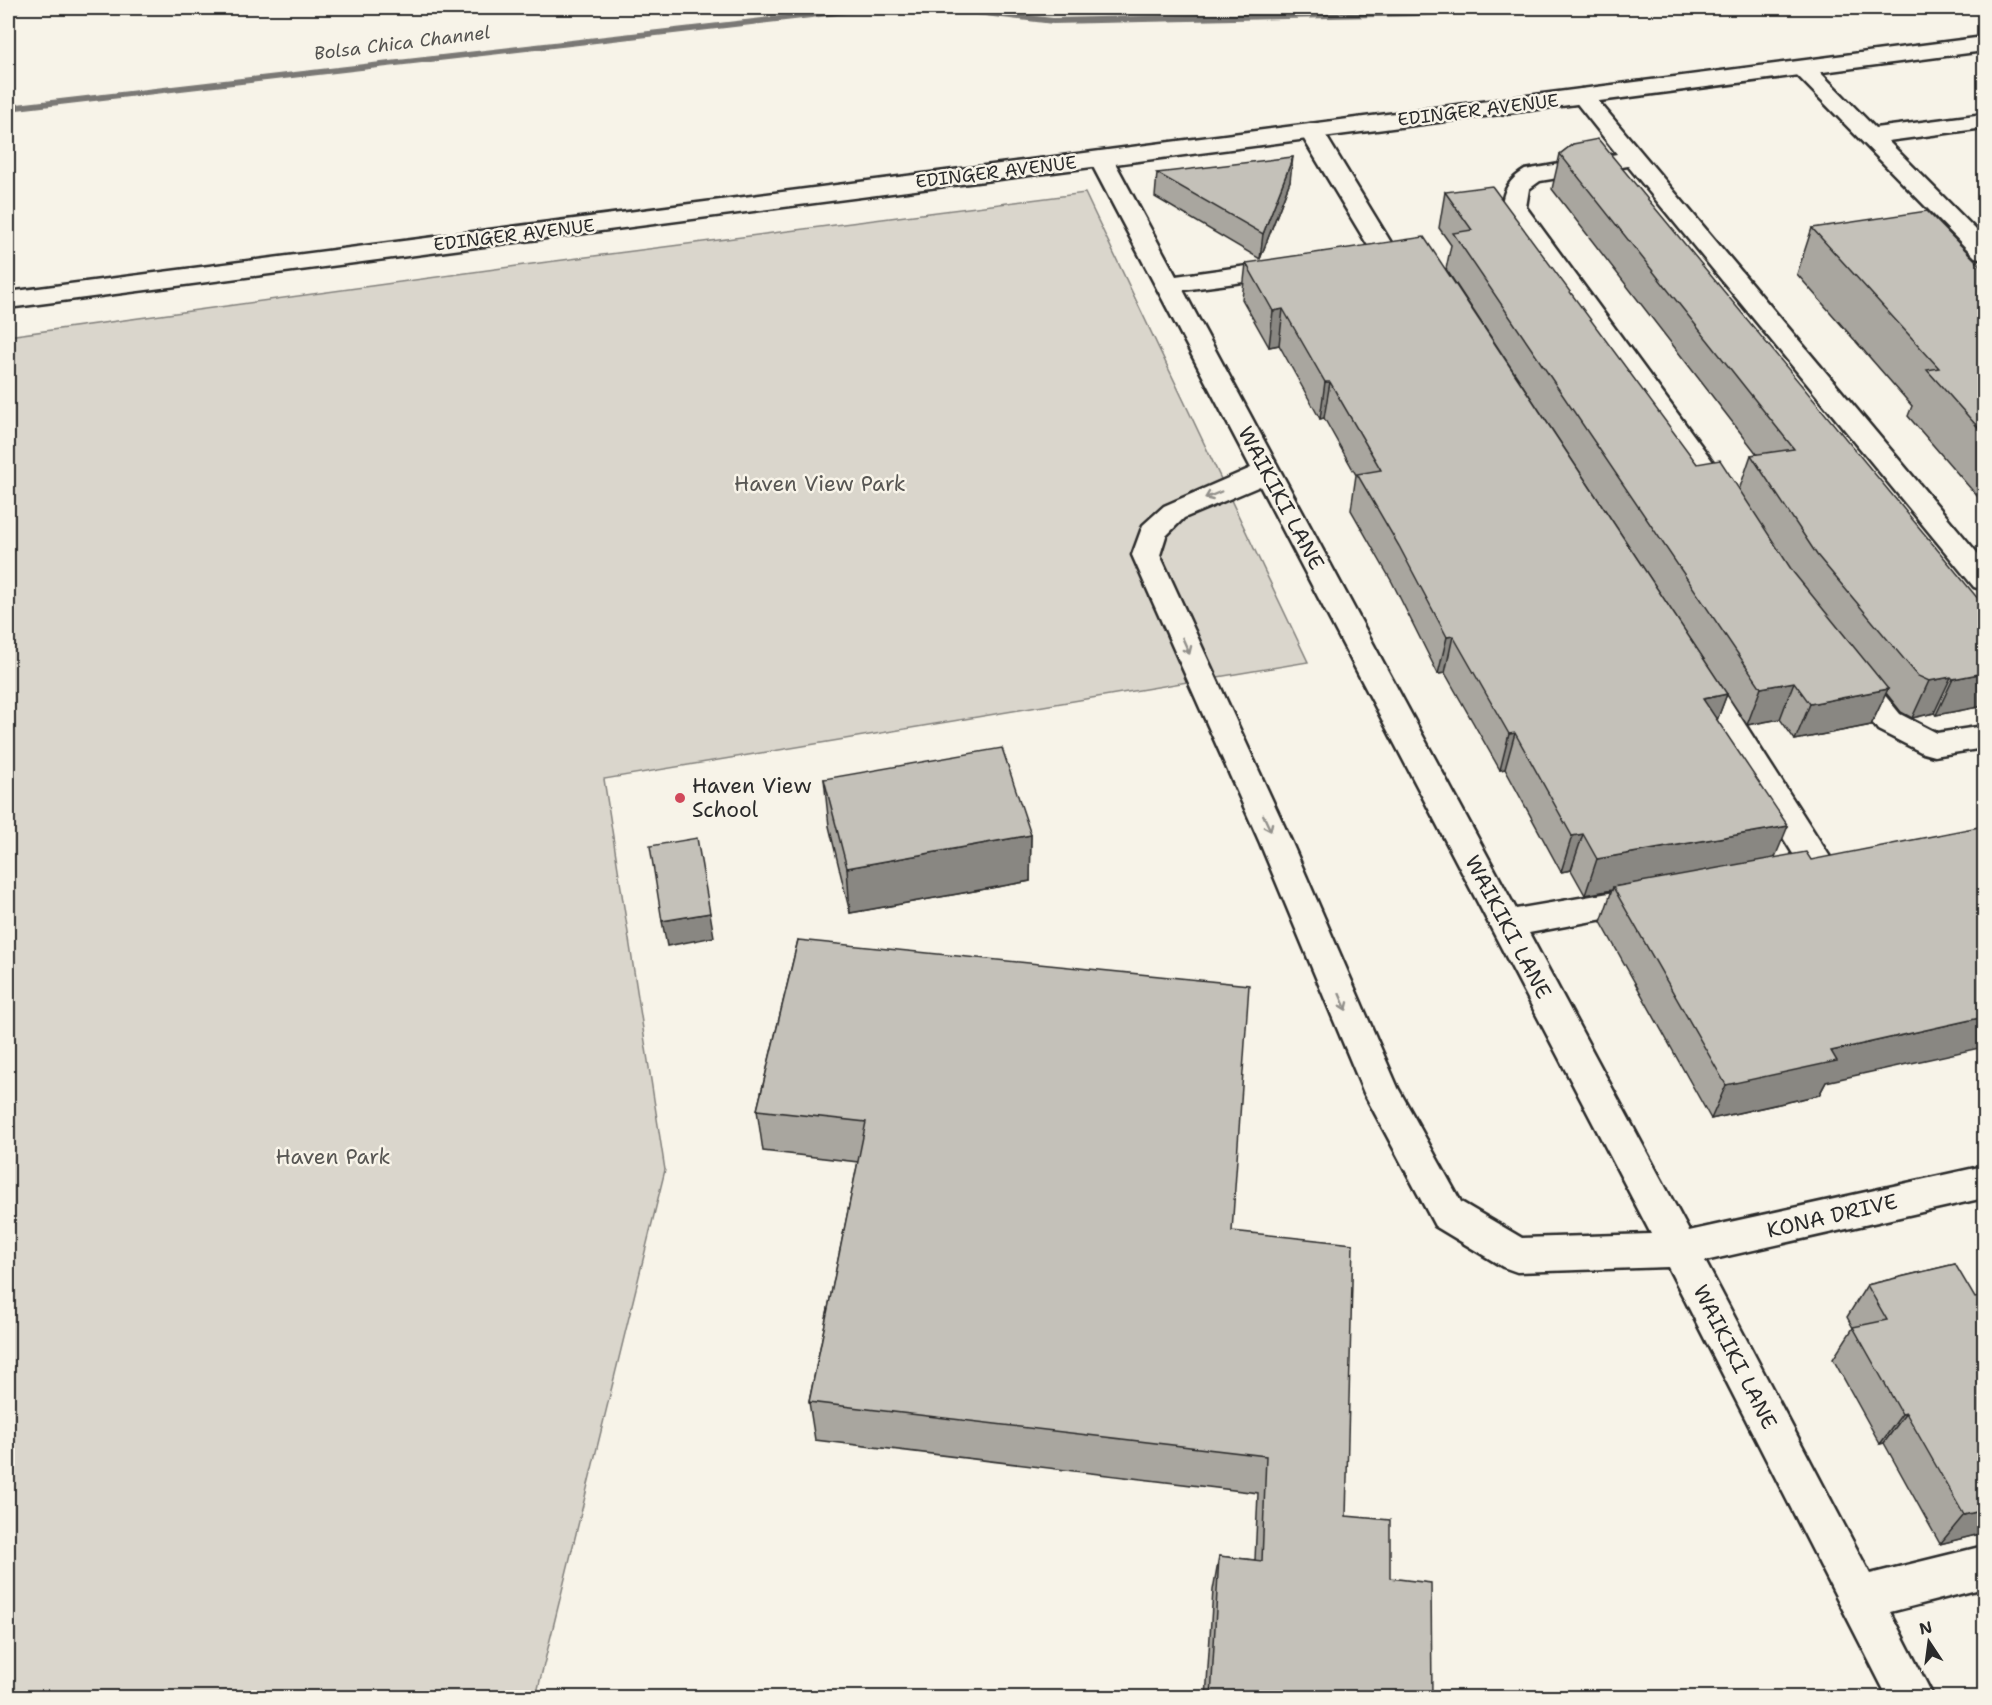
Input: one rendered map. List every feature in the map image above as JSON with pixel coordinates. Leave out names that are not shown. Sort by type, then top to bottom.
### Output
[{"type":"main road","name":"EDINGER AVENUE","points":[[8,300],[1984,44]]},
{"type":"main road","points":[[1803,68],[1984,251]]},
{"type":"main road","points":[[1582,96],[1984,580]]},
{"type":"main road","points":[[1871,136],[1984,121]]},
{"type":"main road","points":[[1311,131],[1386,254]]},
{"type":"main road","points":[[1633,158],[1533,175],[1519,183],[1514,196],[1514,207],[1740,519]]},
{"type":"main road","name":"WAIKIKI LANE","points":[[1101,159],[1679,1250],[1912,1698]]},
{"type":"main road","points":[[1168,285],[1386,254],[1417,261]]},
{"type":"main road","name":"KONA DRIVE","points":[[1267,472],[1174,512],[1153,532],[1146,555],[1276,843],[1387,1103],[1448,1214],[1516,1255],[1679,1250],[1984,1182]]},
{"type":"main road","points":[[1680,649],[1832,867],[1785,875]]},
{"type":"main road","points":[[1833,652],[1889,722],[1934,745],[1984,737]]},
{"type":"main road","points":[[1507,924],[1681,894]]},
{"type":"main road","points":[[1860,1598],[1984,1567]]},
{"type":"path","points":[[8,10],[36,8]]},
{"type":"green space","name":"Haven Park","points":[[1085,193],[1308,662],[604,779],[665,1170],[536,1697],[8,1697],[8,336],[524,265]]},
{"type":"building","points":[[1598,139],[1984,606],[1984,673],[1929,681],[1918,676],[1817,555],[1751,455],[1794,449],[1560,154],[1573,144]]},
{"type":"building","points":[[1293,157],[1263,234],[1157,173]]},
{"type":"building","points":[[1492,186],[1697,464],[1720,460],[1793,572],[1888,689],[1810,704],[1794,682],[1761,688],[1453,233],[1472,230],[1445,192]]},
{"type":"building","points":[[1927,211],[1984,269],[1984,434],[1927,370],[1939,368],[1812,228]]},
{"type":"building","points":[[1424,237],[1727,694],[1703,699],[1788,826],[1597,859],[1583,834],[1572,836],[1515,733],[1509,734],[1453,636],[1447,637],[1399,546],[1357,474],[1381,470],[1330,382],[1325,382],[1283,309],[1273,311],[1246,263]]},
{"type":"building","points":[[1002,748],[1031,835],[847,868],[824,779]]},
{"type":"building","points":[[1984,826],[1984,1017],[1831,1051],[1837,1061],[1726,1085],[1613,887],[1806,852],[1811,860]]},
{"type":"building","points":[[697,838],[710,913],[662,921],[650,846]]},
{"type":"building","points":[[798,940],[1249,985],[1232,1231],[1353,1244],[1346,1516],[1390,1520],[1390,1578],[1431,1583],[1432,1698],[1211,1698],[1219,1556],[1262,1561],[1266,1456],[809,1402],[866,1122],[757,1110]]},
{"type":"building","points":[[1955,1264],[1975,1298],[1984,1296],[1984,1510],[1964,1515],[1906,1413],[1902,1414],[1853,1327],[1887,1320],[1867,1285]]},
{"type":"waterway","name":"Bolsa Chica Channel","points":[[8,108],[872,8]]},
{"type":"waterway","points":[[942,8],[1053,21],[1422,13],[1507,8]]},
{"type":"place","name":"Haven View School","points":[[680,798]]},
{"type":"park label","name":"Haven View Park","points":[[820,484]]}]
